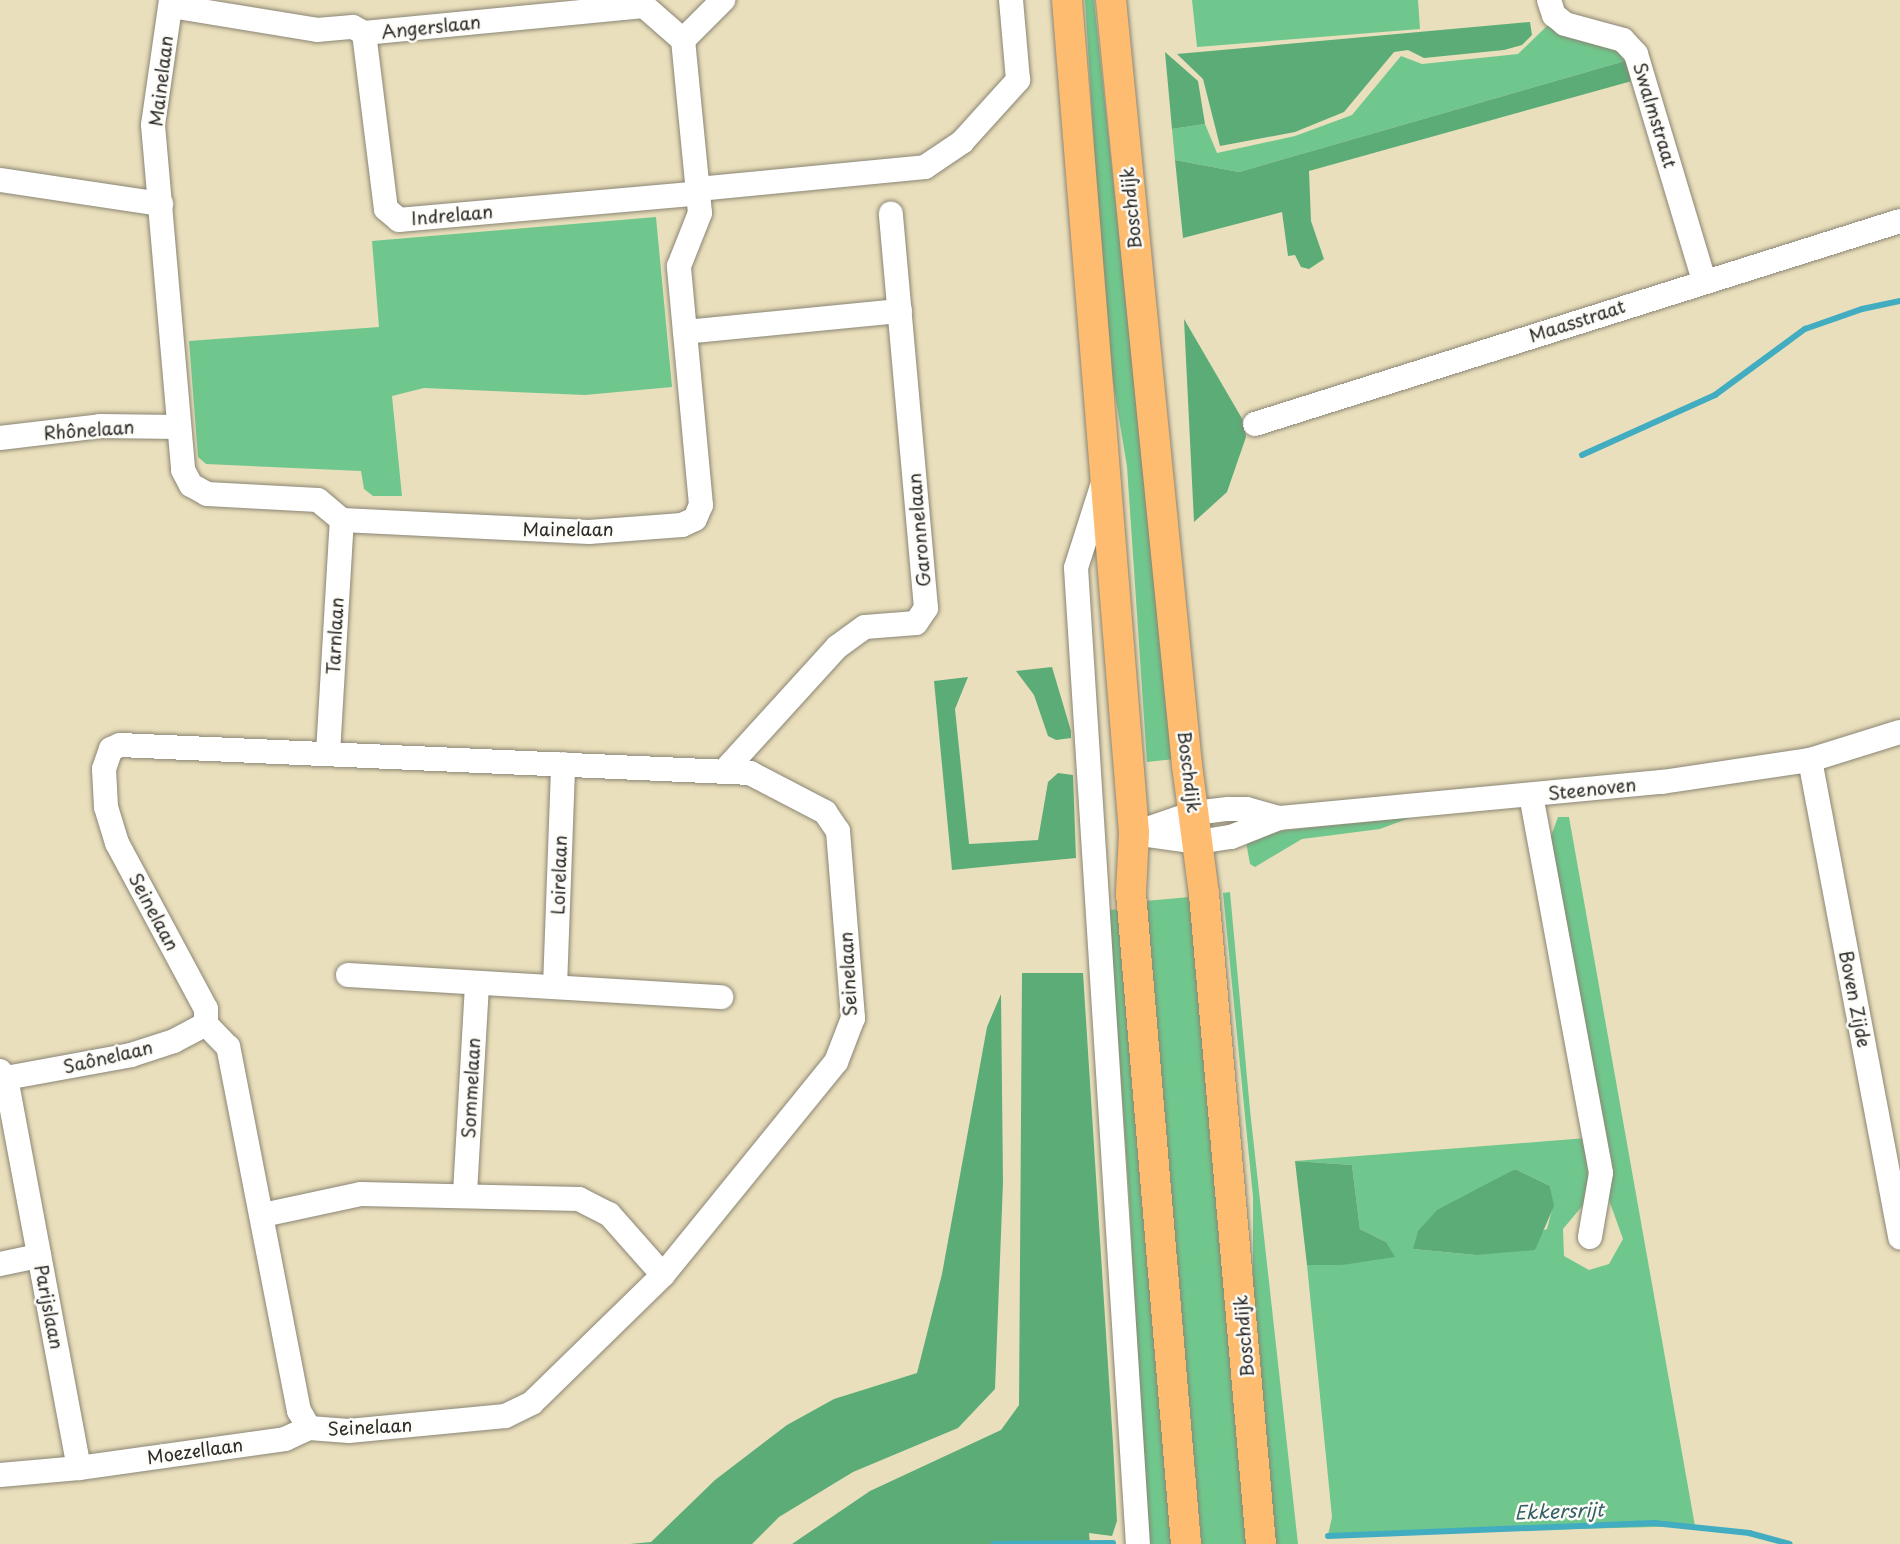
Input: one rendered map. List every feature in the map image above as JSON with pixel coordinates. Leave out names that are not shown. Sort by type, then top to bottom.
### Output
[{"type":"main road","points":[[1067,0],[1134,833],[1131,893],[1186,1544]]},
{"type":"main road","name":"Boschdijk","points":[[1111,0],[1196,827],[1261,1544]]},
{"type":"street","points":[[683,40],[723,0]]},
{"type":"street","name":"Indrelaan","points":[[364,33],[386,209],[399,220],[925,167],[962,142],[1018,80],[1011,0]]},
{"type":"street","name":"Swalmstraat","points":[[1549,0],[1554,15],[1565,24],[1623,40],[1636,54],[1704,280]]},
{"type":"street","name":"Angerslaan","points":[[171,3],[317,30],[353,27],[364,33],[643,6],[683,40]]},
{"type":"street","name":"Mainelaan","points":[[171,3],[153,125],[183,470],[191,485],[207,494],[318,500],[342,520],[589,532],[682,525],[695,519],[701,505],[679,266],[700,213],[683,40]]},
{"type":"street","points":[[0,180],[161,204]]},
{"type":"street","name":"Garonnelaan","points":[[726,769],[837,647],[865,627],[916,623],[926,608],[891,214]]},
{"type":"street","name":"Maasstraat","points":[[1255,424],[1900,220]]},
{"type":"street","points":[[685,332],[900,311]]},
{"type":"street","name":"Rhônelaan","points":[[0,438],[100,426],[179,427]]},
{"type":"street","points":[[1106,472],[1076,568],[1138,1544]]},
{"type":"street","name":"Tarnlaan","points":[[328,753],[342,520]]},
{"type":"street","name":"Steenoven","points":[[1134,833],[1196,827],[1231,837],[1279,818],[1531,795],[1810,760],[1900,732]]},
{"type":"street","name":"Seinelaan","points":[[120,745],[563,764],[726,769],[750,773],[825,812],[838,831],[853,1018],[836,1062],[663,1275],[532,1403],[505,1416],[349,1431],[309,1428],[299,1411],[263,1215],[228,1047],[206,1024],[206,1009],[117,843],[106,807],[104,769],[111,749],[120,745]]},
{"type":"street","name":"Boven Zijde","points":[[1810,760],[1900,1237]]},
{"type":"street","name":"Loirelaan","points":[[555,987],[563,764]]},
{"type":"street","points":[[1531,795],[1601,1173],[1590,1237]]},
{"type":"street","points":[[348,975],[721,997]]},
{"type":"street","name":"Sommelaan","points":[[465,1193],[477,982]]},
{"type":"street","name":"Saônelaan","points":[[3,1074],[131,1055],[174,1041],[206,1024]]},
{"type":"street","name":"Parijslaan","points":[[3,1074],[79,1468]]},
{"type":"street","points":[[263,1215],[361,1194],[465,1193],[579,1199],[609,1214],[663,1275]]},
{"type":"street","points":[[0,1264],[40,1256]]},
{"type":"street","name":"Moezellaan","points":[[79,1468],[285,1439],[309,1428]]},
{"type":"street","points":[[0,1475],[79,1468]]},
{"type":"green space","points":[[1085,0],[1094,0],[1175,759],[1147,762],[1127,467],[1106,339]]},
{"type":"green space","points":[[1192,0],[1418,0],[1420,29],[1197,47]]},
{"type":"green space","points":[[1530,22],[1532,35],[1522,45],[1504,50],[1424,58],[1408,50],[1394,52],[1344,112],[1295,132],[1220,146],[1203,79],[1177,54]]},
{"type":"green space","points":[[1548,25],[1618,49],[1625,61],[1239,172],[1175,160],[1172,129],[1205,124],[1217,153],[1295,136],[1352,115],[1401,56],[1422,64],[1518,54]]},
{"type":"green space","points":[[1165,52],[1198,81],[1205,124],[1172,129]]},
{"type":"green space","points":[[1625,61],[1632,81],[1309,171],[1311,221],[1324,259],[1309,269],[1301,267],[1295,255],[1288,256],[1282,212],[1183,238],[1175,160],[1239,172]]},
{"type":"green space","points":[[656,217],[672,387],[585,395],[424,388],[392,396],[402,496],[373,496],[364,489],[361,471],[206,464],[198,457],[189,341],[379,327],[372,241]]},
{"type":"green space","points":[[1184,319],[1244,422],[1246,437],[1227,492],[1194,522]]},
{"type":"green space","points":[[1052,667],[1071,738],[1056,740],[1048,736],[1034,695],[1016,671]]},
{"type":"green space","points":[[968,677],[955,709],[969,844],[1038,840],[1048,782],[1058,773],[1073,775],[1076,858],[952,870],[934,681]]},
{"type":"green space","points":[[1412,817],[1380,829],[1302,839],[1255,867],[1250,864],[1246,842],[1270,832]]},
{"type":"green space","points":[[1558,817],[1569,817],[1695,1526],[1328,1535],[1332,1517],[1307,1265],[1342,1265],[1386,1242],[1360,1229],[1352,1165],[1295,1161],[1586,1138],[1589,1198],[1563,1229],[1564,1256],[1589,1270],[1609,1264],[1623,1239],[1609,1200],[1612,1163],[1550,839]],"holes":[[[1515,1169],[1550,1186],[1553,1206],[1547,1229],[1476,1255],[1413,1249],[1477,1190]]]},
{"type":"green space","points":[[1230,892],[1250,1110],[1298,1544],[1271,1544],[1253,1321],[1253,1197],[1223,893]]},
{"type":"green space","points":[[1190,897],[1247,1544],[1201,1544],[1145,901]]},
{"type":"green space","points":[[1121,909],[1174,1544],[1147,1544],[1146,1540],[1130,1209],[1109,910]]},
{"type":"green space","points":[[1022,973],[1083,973],[1113,1443],[1117,1521],[1112,1536],[1089,1533],[1090,1544],[792,1544],[870,1491],[1001,1430],[1019,1405]]},
{"type":"green space","points":[[1001,994],[1003,1182],[995,1389],[958,1428],[853,1472],[779,1517],[752,1544],[630,1544],[651,1542],[715,1480],[787,1425],[834,1399],[917,1373],[942,1274],[987,1027]]},
{"type":"green space","points":[[1295,1161],[1352,1165],[1360,1229],[1386,1242],[1395,1257],[1342,1265],[1307,1265]]},
{"type":"green space","points":[[1515,1169],[1550,1186],[1554,1206],[1535,1250],[1476,1255],[1413,1249],[1418,1231],[1437,1210]]},
{"type":"waterway","points":[[1582,455],[1715,395],[1805,329],[1862,309],[1900,301]]},
{"type":"waterway","name":"Ekkersrijt","points":[[1328,1536],[1654,1523],[1749,1533],[1790,1544]]},
{"type":"waterway","name":"Ekkersrijt","points":[[994,1544],[1113,1543]]}]
